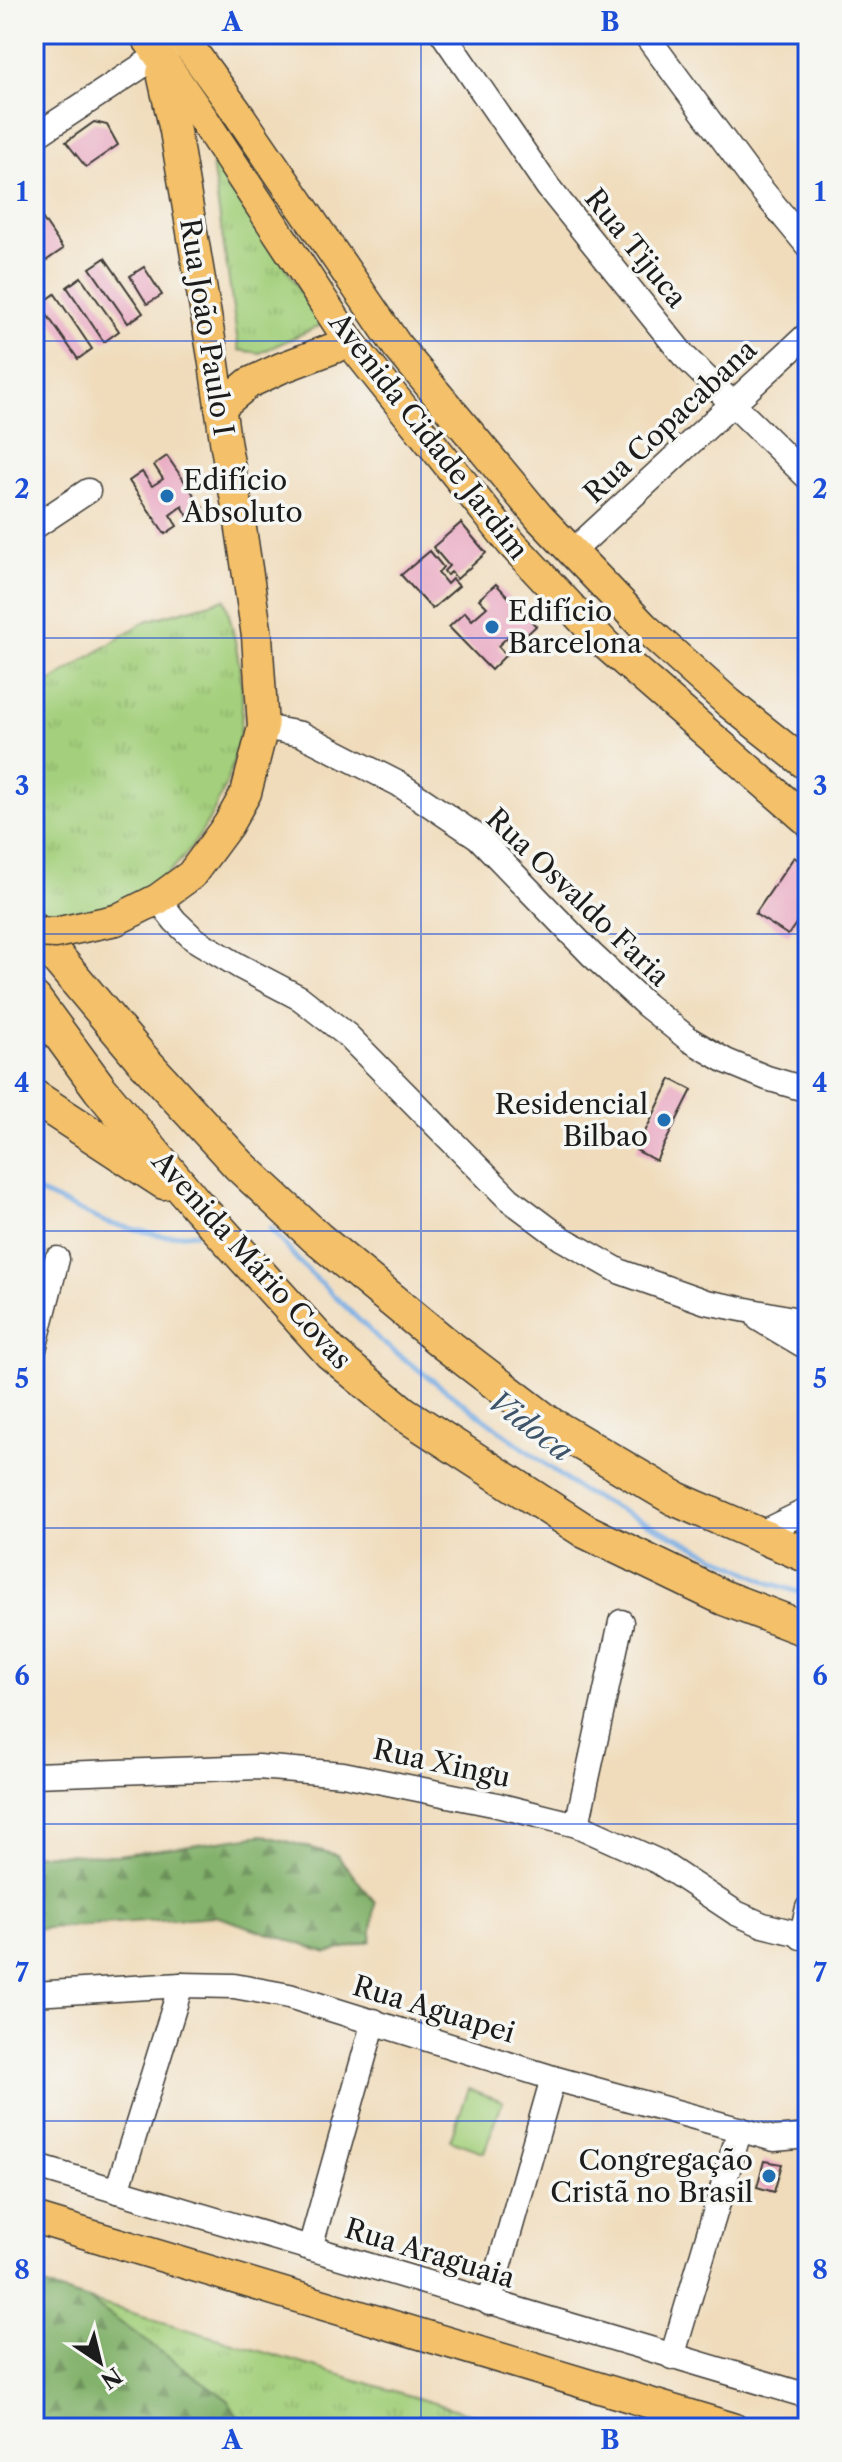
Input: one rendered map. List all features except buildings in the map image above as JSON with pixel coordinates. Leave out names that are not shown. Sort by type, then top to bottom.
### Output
[{"type":"highway","name":"Avenida Mário Covas","points":[[34,931],[142,1059],[220,1144],[317,1238],[444,1343],[551,1425],[676,1499],[808,1556]]},
{"type":"highway","name":"Avenida Mário Covas","points":[[34,999],[100,1089],[195,1203],[331,1353],[403,1413],[585,1531],[724,1598],[808,1630]]},
{"type":"highway","points":[[34,1097],[195,1203]]},
{"type":"main road","name":"Avenida Cidade Jardim","points":[[185,35],[397,346],[539,517],[644,627],[729,703],[808,766]]},
{"type":"main road","name":"Avenida Cidade Jardim","points":[[150,45],[204,120],[350,342],[511,543],[606,645],[808,821]]},
{"type":"main road","name":"Rua João Paulo I","points":[[34,931],[55,933],[116,920],[158,899],[191,875],[228,825],[246,793],[263,727],[257,636],[175,131],[150,45]]},
{"type":"main road","points":[[204,120],[237,112]]},
{"type":"main road","points":[[220,407],[249,383],[350,342]]},
{"type":"main road","points":[[511,543],[539,517]]},
{"type":"main road","points":[[34,2218],[733,2428]]},
{"type":"street","name":"Rua Tijuca","points":[[443,34],[548,187],[684,356],[808,478]]},
{"type":"street","points":[[645,34],[751,177],[808,246]]},
{"type":"street","points":[[34,137],[150,45],[185,35]]},
{"type":"street","name":"Rua Copacabana","points":[[572,552],[808,334]]},
{"type":"street","points":[[34,527],[88,491]]},
{"type":"street","name":"Rua Osvaldo Faria","points":[[263,727],[301,734],[399,784],[478,837],[592,955],[690,1040],[726,1061],[808,1090]]},
{"type":"street","points":[[158,899],[194,939],[300,998],[347,1035],[509,1199],[561,1238],[621,1272],[706,1302],[808,1322]]},
{"type":"street","points":[[34,1349],[57,1259]]},
{"type":"street","points":[[741,1309],[808,1348]]},
{"type":"street","points":[[757,1535],[808,1510]]},
{"type":"street","points":[[577,1825],[621,1622]]},
{"type":"street","name":"Rua Xingu","points":[[34,1775],[258,1767],[343,1774],[493,1804],[577,1825],[659,1862],[736,1913],[763,1925],[805,1936]]},
{"type":"street","points":[[805,1936],[808,1908]]},
{"type":"street","points":[[117,2191],[181,1985]]},
{"type":"street","name":"Rua Aguapei","points":[[34,1994],[181,1985],[234,1986],[289,1996],[553,2078],[774,2139],[808,2136]]},
{"type":"street","points":[[310,2248],[374,2021]]},
{"type":"street","points":[[489,2303],[553,2078]]},
{"type":"street","points":[[672,2357],[740,2129]]},
{"type":"street","name":"Rua Araguaia","points":[[34,2166],[808,2396]]},
{"type":"green space","points":[[219,157],[321,325],[260,353],[239,350],[212,164]]},
{"type":"green space","points":[[225,599],[240,670],[241,722],[228,779],[216,807],[183,857],[163,878],[141,894],[108,908],[48,923],[34,905],[34,664],[50,682],[146,621]]},
{"type":"green space","points":[[263,1835],[337,1855],[375,1902],[371,1941],[327,1953],[216,1916],[34,1929],[34,1854],[117,1855]]},
{"type":"green space","points":[[469,2089],[503,2101],[484,2152],[450,2140]]},
{"type":"green space","points":[[34,2283],[89,2300],[228,2400],[245,2428],[34,2428]]},
{"type":"green space","points":[[72,2295],[516,2428],[245,2428],[228,2400]]},
{"type":"waterway","name":"Vidoca","points":[[34,1190],[107,1223],[164,1236],[196,1233]]},
{"type":"waterway","name":"Vidoca","points":[[270,1228],[301,1264],[383,1343],[581,1491],[770,1583],[808,1595]]},
{"type":"place","name":"Edifício Absoluto","points":[[167,496]]},
{"type":"place","name":"Edifício Barcelona","points":[[492,627]]},
{"type":"place","name":"Residencial Bilbao","points":[[664,1120]]},
{"type":"place","name":"Congregação Cristã no Brasil","points":[[769,2176]]}]
